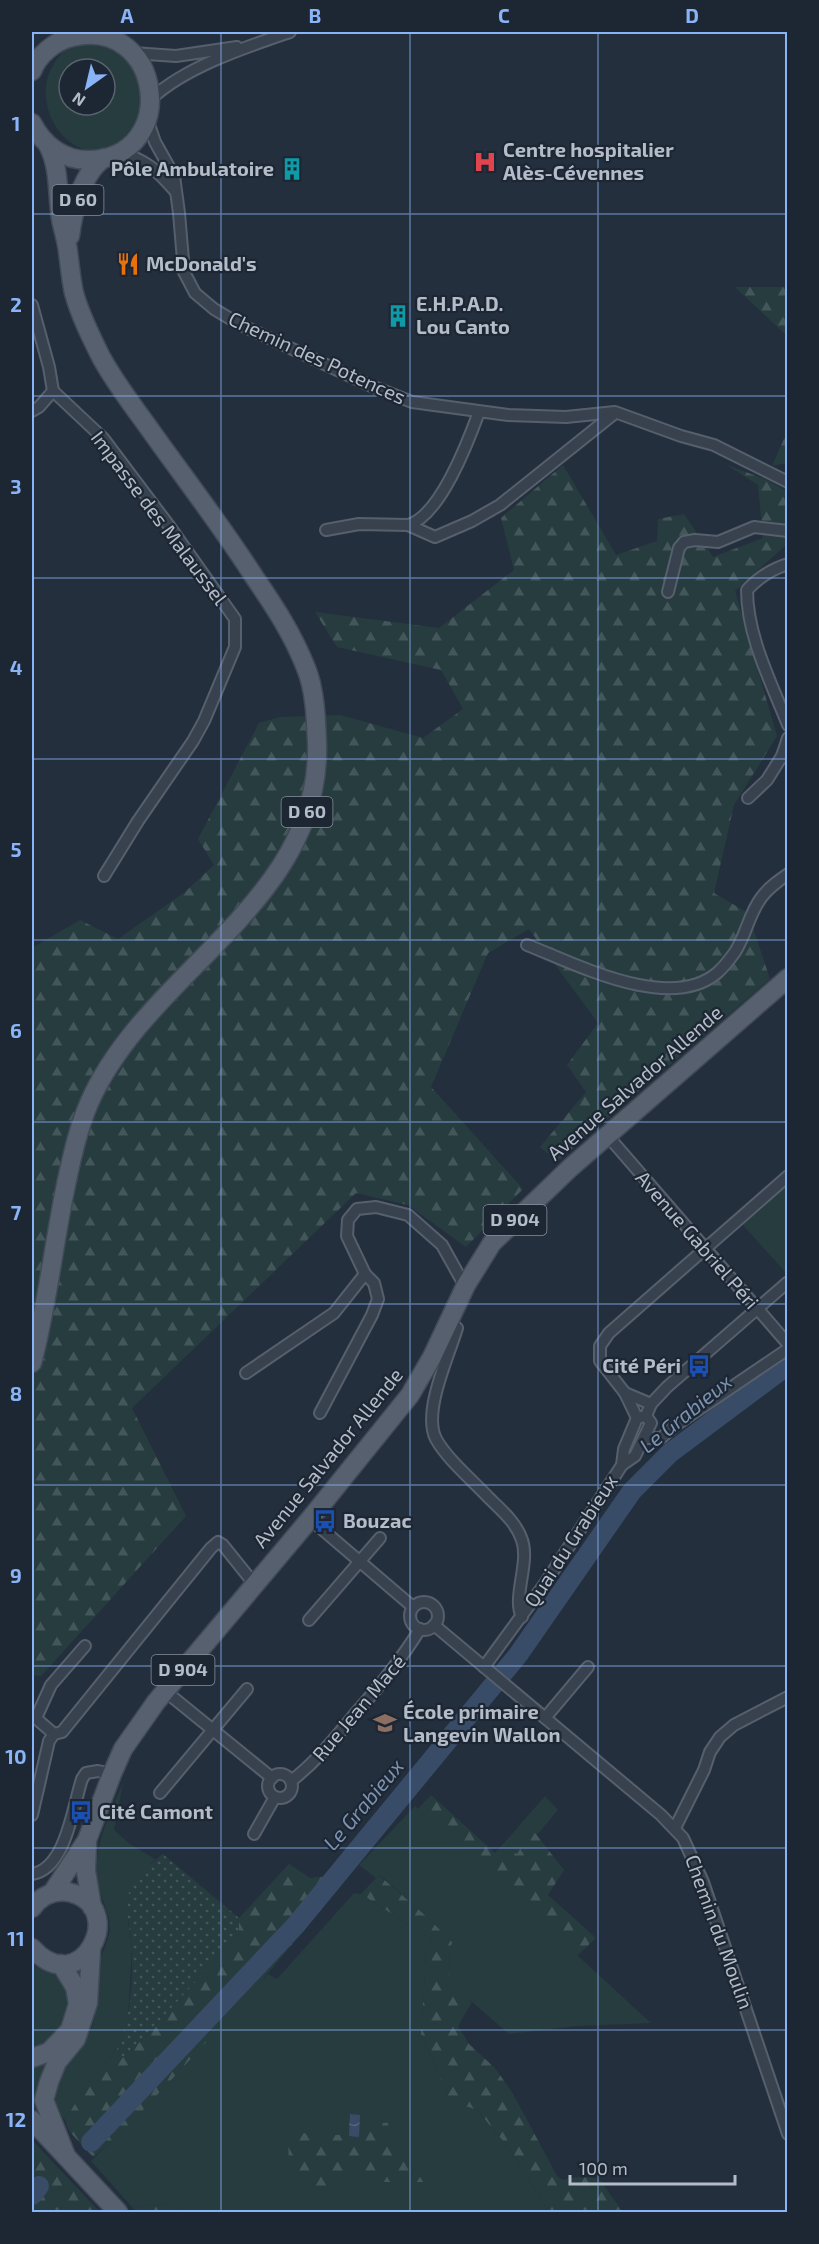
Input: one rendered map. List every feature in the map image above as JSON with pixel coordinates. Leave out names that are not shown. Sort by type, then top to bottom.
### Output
[{"type":"main road","points":[[32,71],[44,53],[60,37],[108,35],[133,53],[143,67],[149,82],[151,99],[147,119],[136,138],[111,155],[89,160],[60,153],[38,135],[32,123]]},
{"type":"main road","name":"D 60","points":[[32,1363],[77,1134],[91,1099],[107,1069],[128,1038],[173,986],[263,894],[294,846],[305,821],[318,769],[316,718],[308,672],[288,628],[241,555],[103,362],[89,333],[75,295],[61,220],[56,160],[48,145]]},
{"type":"main road","name":"D 60","points":[[68,249],[72,216],[82,187],[98,162],[111,155]]},
{"type":"main road","name":"Avenue Salvador Allende","points":[[32,1908],[41,1898],[52,1893],[87,1840],[123,1749],[165,1691],[310,1519],[410,1395],[422,1376],[466,1285],[492,1243],[607,1135],[788,978]]},
{"type":"main road","name":"Avenue Salvador Allende","points":[[66,2156],[44,2100],[57,2062],[76,2039],[88,2002],[91,1950],[98,1929],[86,1871],[87,1840]]},
{"type":"main road","points":[[52,1893],[74,1894],[84,1899],[92,1907]]},
{"type":"main road","points":[[32,1948],[49,1962],[61,1964],[72,1963],[91,1950]]},
{"type":"main road","points":[[32,2058],[48,2052],[70,2030],[78,2004],[75,1987],[61,1964]]},
{"type":"main road","points":[[32,2120],[118,2212]]},
{"type":"street","points":[[151,99],[166,85],[249,45],[290,32]]},
{"type":"street","points":[[133,53],[176,56],[249,45]]},
{"type":"street","name":"Chemin des Potences","points":[[147,119],[155,142],[174,176],[184,272],[195,292],[214,309],[258,334],[369,385],[412,402],[479,412],[566,417],[615,412],[681,436],[714,445],[788,482]]},
{"type":"street","points":[[111,155],[139,158],[158,170],[175,191]]},
{"type":"street","points":[[32,305],[49,367],[52,391],[39,407],[32,411]]},
{"type":"street","name":"Impasse des Malaussel","points":[[52,391],[103,438],[235,619],[236,647],[204,721],[104,876]]},
{"type":"street","points":[[326,530],[359,524],[408,525],[417,522],[428,512],[445,486],[465,449],[479,412]]},
{"type":"street","points":[[408,525],[435,537],[472,521],[500,505],[615,412]]},
{"type":"street","points":[[668,592],[679,548],[684,542],[695,540],[718,542],[754,527],[788,531]]},
{"type":"street","points":[[788,564],[778,567],[747,590],[747,610],[763,663],[788,725]]},
{"type":"street","points":[[747,798],[767,780],[785,757],[788,738]]},
{"type":"street","points":[[527,945],[638,985],[673,989],[688,986],[704,981],[717,973],[741,942],[759,901],[769,888],[788,874]]},
{"type":"street","name":"Avenue Gabriel Péri","points":[[607,1135],[788,1344]]},
{"type":"street","points":[[676,1425],[659,1426],[645,1419],[600,1361],[600,1346],[609,1333],[788,1176]]},
{"type":"street","points":[[320,1413],[372,1316],[378,1299],[374,1282],[365,1274],[347,1236],[348,1220],[357,1209],[376,1207],[408,1215],[442,1245],[466,1285]]},
{"type":"street","points":[[246,1373],[334,1313],[365,1274]]},
{"type":"street","points":[[622,1465],[624,1449],[645,1419],[651,1404],[667,1387],[788,1282]]},
{"type":"street","points":[[449,1321],[457,1328],[434,1403],[431,1428],[442,1447],[516,1526],[523,1542],[524,1570],[518,1610],[522,1617]]},
{"type":"street","points":[[645,1438],[661,1438],[676,1425],[788,1349]]},
{"type":"street","points":[[625,1393],[651,1404]]},
{"type":"street","name":"Quai du Grabieux","points":[[487,1670],[622,1465],[635,1455],[645,1438],[645,1419]]},
{"type":"street","points":[[310,1519],[413,1607]]},
{"type":"street","points":[[309,1620],[380,1538]]},
{"type":"street","points":[[32,1815],[49,1741],[54,1734],[62,1732],[218,1542],[223,1545],[255,1585]]},
{"type":"street","points":[[425,1602],[433,1605],[437,1613],[434,1625],[428,1629],[420,1629],[410,1620],[413,1607],[425,1602]]},
{"type":"street","name":"Chemin du Moulin","points":[[434,1625],[675,1828],[693,1855],[703,1882],[788,2134]]},
{"type":"street","name":"Rue Jean Macé","points":[[291,1781],[310,1767],[391,1672],[420,1629]]},
{"type":"street","points":[[54,1734],[34,1717],[51,1685],[85,1646]]},
{"type":"street","points":[[545,1718],[588,1667]]},
{"type":"street","points":[[160,1793],[247,1689]]},
{"type":"street","points":[[165,1691],[272,1778]]},
{"type":"street","points":[[675,1828],[704,1770],[710,1752],[720,1737],[734,1725],[788,1697]]},
{"type":"street","points":[[32,1874],[41,1872],[50,1864],[67,1838],[82,1779],[86,1773],[98,1771],[112,1774]]},
{"type":"street","points":[[254,1834],[292,1790],[291,1781],[282,1775],[272,1778]]},
{"type":"street","points":[[272,1778],[269,1785],[271,1794],[283,1799]]},
{"type":"green space","points":[[74,43],[107,45],[139,73],[142,110],[118,143],[97,151],[77,146],[60,132],[49,112],[46,88],[57,61],[57,117],[117,117],[117,57],[61,57]]},
{"type":"green space","points":[[735,287],[787,287],[787,336]]},
{"type":"green space","points":[[787,432],[787,463],[772,466]]},
{"type":"green space","points":[[563,465],[616,555],[657,541],[658,519],[684,514],[713,557],[763,538],[758,485],[727,465],[765,479],[787,491],[787,544],[735,591],[777,736],[734,805],[714,893],[748,913],[770,979],[558,1161],[540,1147],[586,1092],[567,1065],[598,1023],[529,929],[488,953],[431,1087],[523,1189],[466,1247],[408,1205],[356,1193],[132,1408],[186,1516],[41,1676],[32,1675],[32,948],[80,920],[118,939],[185,892],[214,865],[198,839],[259,723],[280,717],[340,715],[423,738],[463,709],[441,670],[337,647],[315,612],[439,628],[514,570],[501,518]]},
{"type":"green space","points":[[787,1185],[787,1274],[742,1224]]},
{"type":"green space","points":[[123,1783],[114,1830],[130,1844],[155,1859],[128,1895],[128,1921],[132,1947],[128,2019],[123,2039],[117,2049],[86,2086],[65,2120],[57,2108],[55,2096],[57,2084],[90,2031],[94,2018],[98,1999],[100,1963],[110,1928],[99,1888],[97,1861],[102,1834]]},
{"type":"green space","points":[[431,1795],[495,1853],[504,1843],[517,1854],[532,1829],[564,1870],[548,1895],[596,1938],[577,1956],[418,1809]]},
{"type":"green space","points":[[545,1796],[558,1810],[537,1835],[532,1830],[517,1854],[504,1843]]},
{"type":"green space","points":[[415,1806],[651,2023],[577,2026],[509,2034],[453,1989],[447,1973],[452,1942],[380,1875],[376,1878],[359,1865]]},
{"type":"green space","points":[[163,1854],[239,1918],[239,1935],[121,2059],[117,2049],[128,2013],[132,1973],[128,1896],[143,1873]]},
{"type":"green space","points":[[289,1864],[310,1878],[326,1876],[341,1886],[243,2003],[120,2137],[93,2157],[69,2131],[65,2120],[86,2086],[117,2049],[121,2059],[133,2049],[239,1935],[239,1918]]},
{"type":"green space","points":[[379,1875],[452,1942],[448,1971],[451,1983],[472,2002],[458,2026],[469,2044],[495,2068],[512,2092],[557,2176],[563,2180],[583,2176],[599,2179],[623,2212],[549,2212],[509,2148],[477,2110],[450,2101],[421,2034],[426,1955],[431,1939],[361,1894]]},
{"type":"green space","points":[[354,1893],[361,1894],[431,1939],[426,1956],[421,2034],[450,2101],[477,2110],[509,2148],[549,2212],[188,2212],[170,2204],[132,2207],[91,2161],[109,2143],[120,2137],[268,1974],[277,1979]]},
{"type":"green space","points":[[32,1964],[61,1978],[69,1995],[70,2009],[58,2037],[32,2051]]},
{"type":"green space","points":[[48,2063],[38,2090],[39,2114],[32,2106],[32,2066]]},
{"type":"green space","points":[[358,2109],[371,2122],[388,2123],[391,2140],[424,2182],[380,2182],[365,2173],[349,2173],[339,2186],[310,2187],[302,2173],[289,2171],[288,2136],[300,2133],[340,2135],[340,2112]]},
{"type":"green space","points":[[32,2140],[98,2210],[96,2212],[32,2212]]},
{"type":"green space","points":[[170,2204],[188,2212],[137,2212],[132,2207]]},
{"type":"water","points":[[350,2114],[360,2115],[359,2137],[349,2136]]},
{"type":"waterway","name":"Le Grabieux","points":[[91,2142],[295,1926],[518,1655],[632,1491],[670,1453],[788,1365]]},
{"type":"waterway","name":"Le Grabieux","points":[[32,2195],[39,2186]]},
{"type":"place","name":"Centre hospitalier Alès-Cévennes","points":[[485,162]]},
{"type":"place","name":"Pôle Ambulatoire","points":[[292,169]]},
{"type":"place","name":"McDonald's","points":[[128,264]]},
{"type":"place","name":"E.H.P.A.D. Lou Canto","points":[[398,316]]},
{"type":"place","name":"Cité Péri","points":[[699,1366]]},
{"type":"place","name":"Bouzac","points":[[325,1521]]},
{"type":"place","name":"École primaire Langevin Wallon","points":[[385,1723]]},
{"type":"place","name":"Cité Camont","points":[[81,1812]]}]
